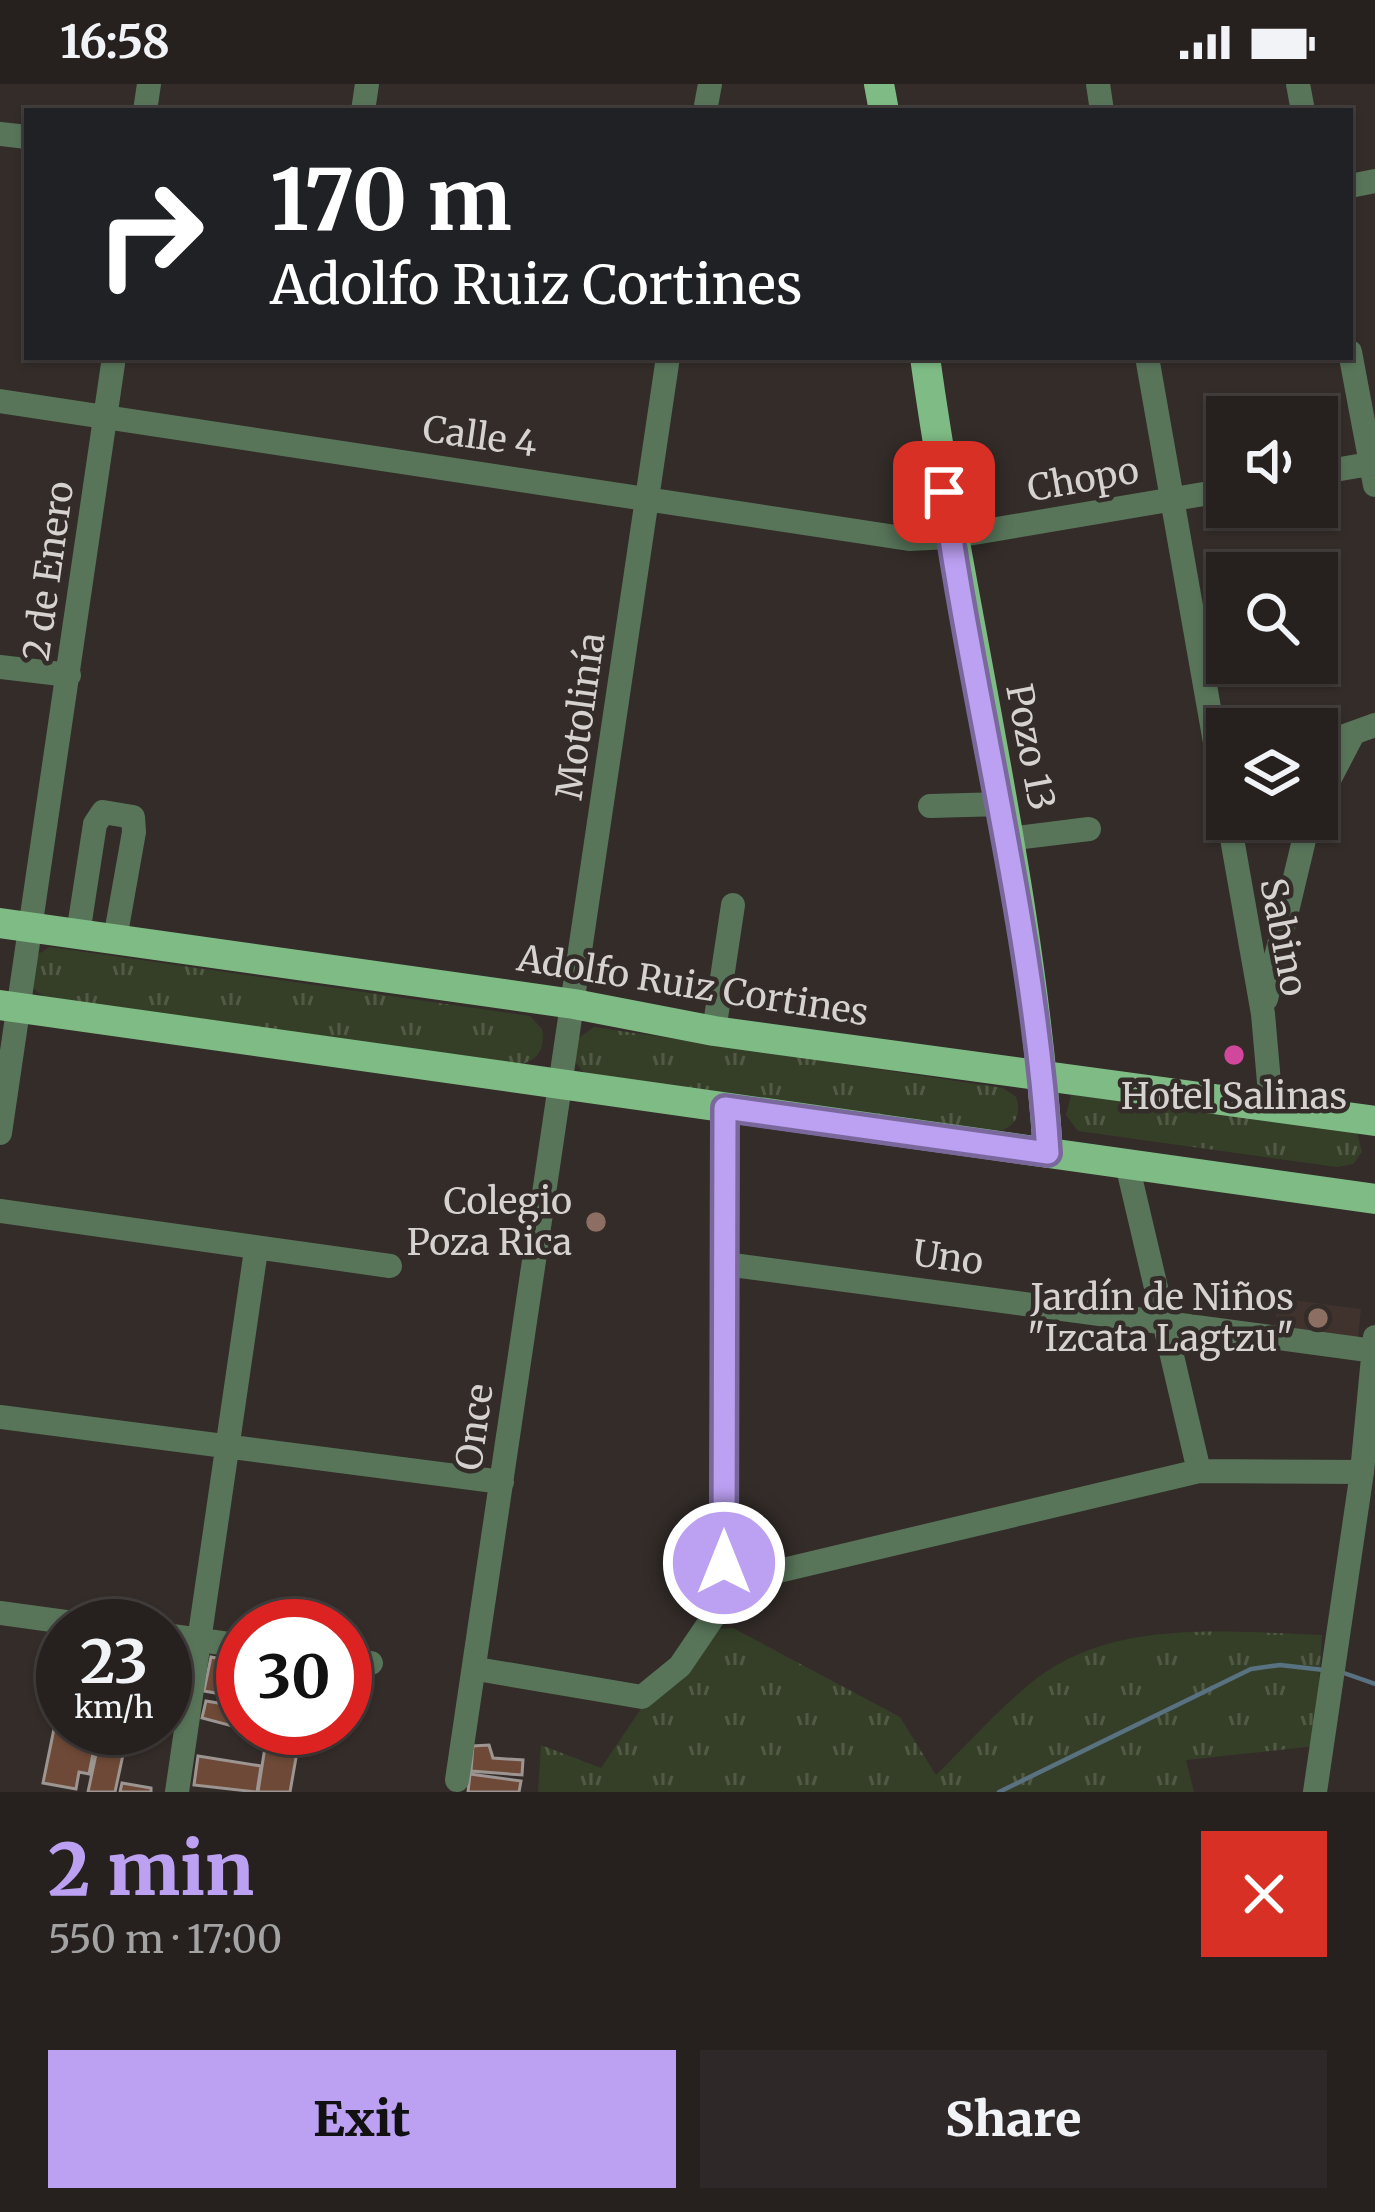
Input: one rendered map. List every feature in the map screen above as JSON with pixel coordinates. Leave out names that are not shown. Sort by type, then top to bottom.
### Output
[{"type":"main road","name":"Pozo 13","points":[[925,360],[950,537],[1003,804],[1043,1075],[1048,1153]]},
{"type":"main road","name":"Adolfo Ruiz Cortines","points":[[0,923],[574,1004],[714,1031],[1375,1121]]},
{"type":"main road","points":[[9,1006],[1375,1199]]},
{"type":"street","name":"2 de Enero","points":[[0,1132],[9,1006],[32,927],[114,360]]},
{"type":"street","name":"Motolinía","points":[[562,1084],[668,360]]},
{"type":"street","name":"Sabino","points":[[1148,360],[1211,708]]},
{"type":"street","points":[[1338,472],[1374,470],[1352,360]]},
{"type":"street","name":"Calle 4","points":[[0,401],[909,539],[950,537]]},
{"type":"street","name":"Chopo","points":[[950,537],[1206,494]]},
{"type":"street","points":[[0,667],[69,675]]},
{"type":"street","points":[[1338,770],[1364,730]]},
{"type":"street","points":[[930,806],[1003,804]]},
{"type":"street","points":[[79,934],[95,824],[103,812],[119,811],[133,817],[134,832],[116,939]]},
{"type":"street","points":[[1008,839],[1089,829]]},
{"type":"street","name":"Sabino","points":[[1234,840],[1263,1013],[1270,1105]]},
{"type":"street","points":[[1263,1013],[1304,840]]},
{"type":"street","points":[[714,1031],[733,905]]},
{"type":"street","name":"Once","points":[[457,1780],[562,1084]]},
{"type":"street","points":[[476,1670],[642,1697],[680,1666],[720,1607],[724,1584],[725,1108]]},
{"type":"street","points":[[1127,1164],[1199,1471]]},
{"type":"street","points":[[0,1211],[390,1266]]},
{"type":"street","points":[[177,1792],[256,1250]]},
{"type":"street","name":"Uno","points":[[725,1264],[1374,1346]]},
{"type":"street","points":[[1316,1792],[1362,1472],[1374,1346]]},
{"type":"street","points":[[0,1418],[502,1482]]},
{"type":"street","points":[[724,1584],[1199,1471],[1362,1472]]},
{"type":"street","points":[[0,1613],[36,1618]]},
{"type":"street","points":[[192,1639],[216,1642]]},
{"type":"shaded area","name":"Jardín de Niños \"Izcata Lagtzu\"","points":[[1278,1298],[1361,1309],[1358,1338],[1275,1328]]},
{"type":"green space","points":[[50,947],[530,1016],[542,1029],[543,1043],[535,1058],[517,1065],[46,998],[33,988],[35,956]]},
{"type":"green space","points":[[594,1027],[1003,1088],[1016,1097],[1018,1114],[1010,1126],[999,1131],[584,1073],[575,1062],[576,1040]]},
{"type":"green space","points":[[1071,1095],[1356,1129],[1362,1152],[1353,1164],[1337,1167],[1078,1131],[1066,1115]]},
{"type":"green space","points":[[733,1628],[900,1717],[936,1775],[1036,1679],[1067,1659],[1101,1646],[1173,1633],[1322,1635],[1315,1746],[1186,1760],[1194,1792],[538,1792],[541,1745],[601,1768],[694,1630]]},
{"type":"building","points":[[211,1657],[216,1658],[216,1693],[204,1691]]},
{"type":"building","points":[[206,1701],[216,1703],[216,1722],[202,1718]]},
{"type":"building","points":[[489,1745],[493,1758],[523,1760],[522,1775],[471,1771],[473,1746]]},
{"type":"building","points":[[49,1755],[93,1755],[89,1774],[79,1772],[76,1789],[43,1783]]},
{"type":"building","points":[[96,1755],[123,1755],[115,1792],[88,1792]]},
{"type":"building","points":[[264,1755],[296,1755],[290,1792],[258,1792]]},
{"type":"building","points":[[198,1756],[261,1766],[257,1792],[194,1785]]},
{"type":"building","points":[[470,1774],[521,1781],[519,1792],[468,1792]]},
{"type":"building","points":[[122,1783],[151,1788],[151,1792],[120,1792]]},
{"type":"waterway","points":[[999,1792],[1251,1669],[1280,1665],[1324,1670]]},
{"type":"waterway","points":[[1341,1672],[1375,1684]]},
{"type":"place","name":"Hotel Salinas","points":[[1234,1055]]},
{"type":"place","name":"Colegio Poza Rica","points":[[596,1222]]},
{"type":"place","name":"Jardín de Niños \"Izcata Lagtzu\"","points":[[1318,1318]]},
{"type":"route","points":[[724,1563],[725,1108],[1048,1153],[1043,1075],[1003,804],[944,492]]}]
